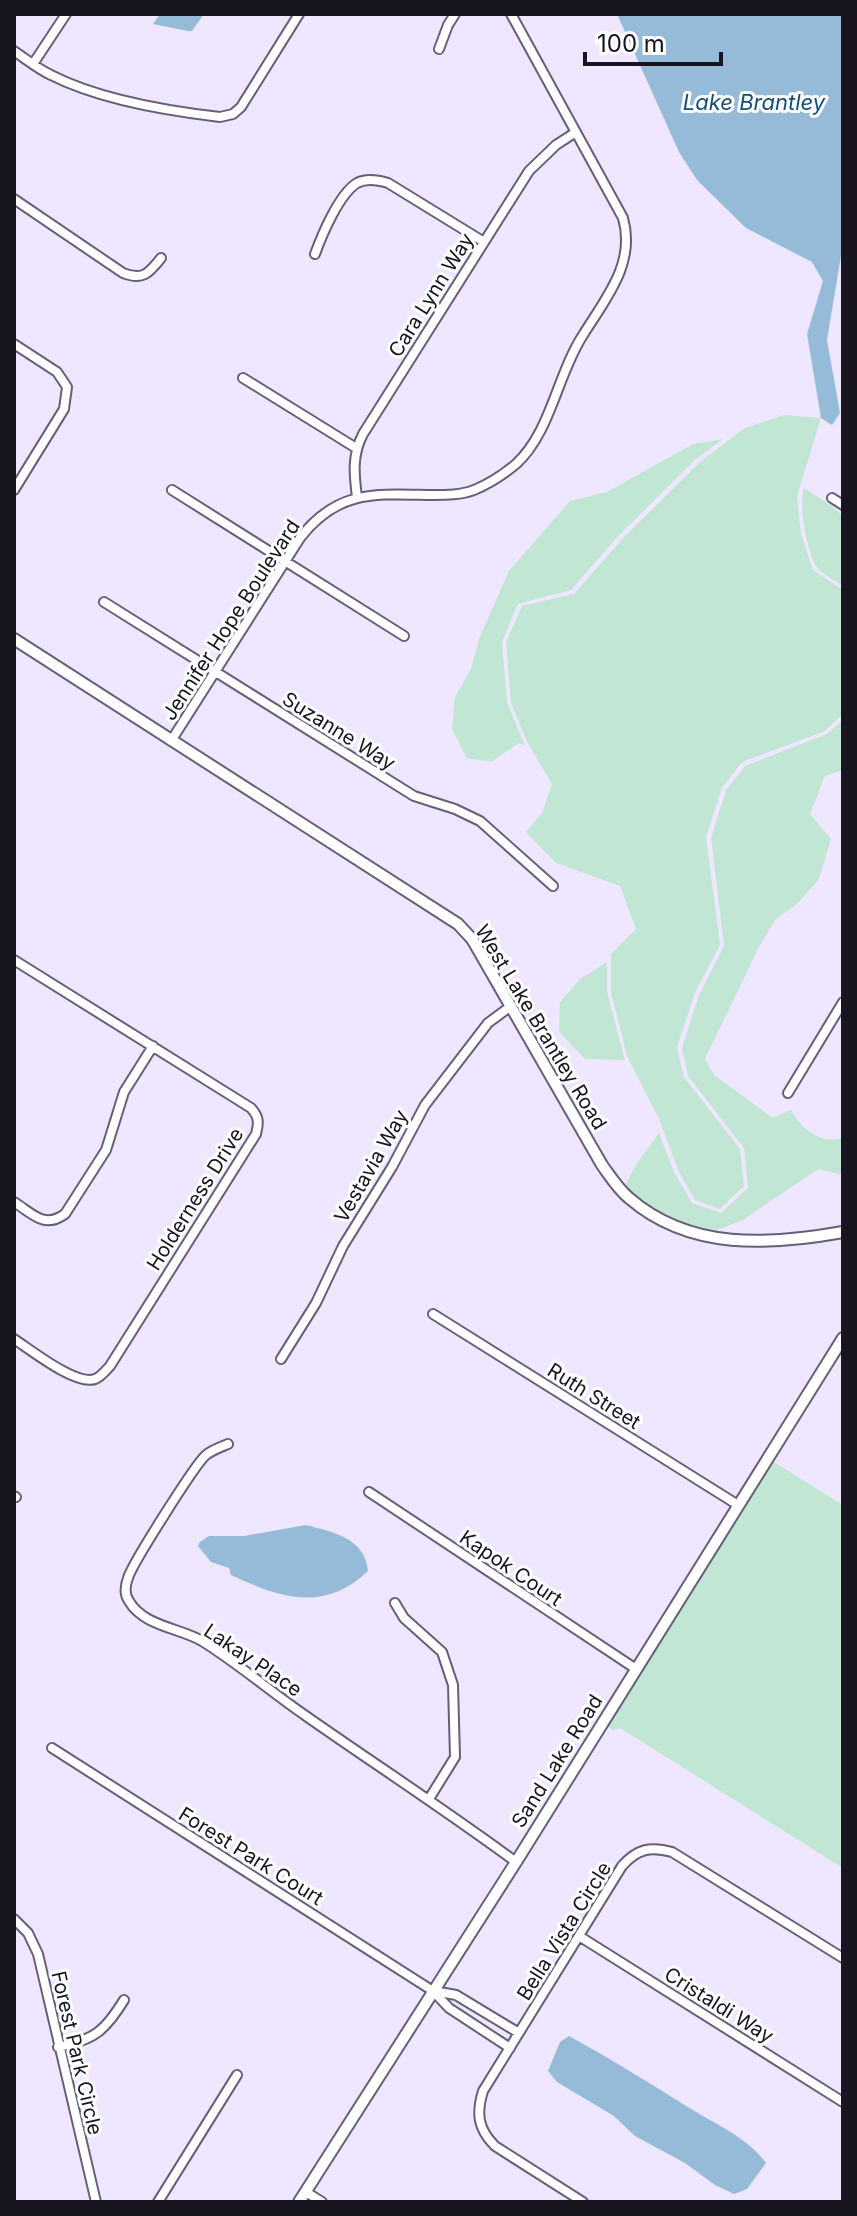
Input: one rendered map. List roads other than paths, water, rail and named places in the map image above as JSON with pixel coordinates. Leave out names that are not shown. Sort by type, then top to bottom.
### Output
[{"type":"street","points":[[33,64],[66,14]]},
{"type":"street","points":[[14,51],[49,74],[88,89],[220,117],[233,114],[241,107],[299,14]]},
{"type":"street","points":[[439,49],[455,14]]},
{"type":"street","name":"Jennifer Hope Boulevard","points":[[171,741],[312,522],[325,512],[357,497],[381,494],[452,495],[474,490],[517,463],[544,425],[570,355],[624,265],[628,235],[623,218],[511,14]]},
{"type":"street","name":"Cara Lynn Way","points":[[356,448],[529,171],[556,145],[576,132]]},
{"type":"street","points":[[315,254],[322,233],[348,192],[355,184],[377,179],[484,242]]},
{"type":"street","points":[[14,199],[123,273],[140,277],[148,275],[161,258]]},
{"type":"street","points":[[14,344],[57,372],[67,387],[64,409],[14,490]]},
{"type":"street","points":[[243,378],[356,448],[354,472],[357,497]]},
{"type":"street","points":[[172,490],[404,636]]},
{"type":"street","points":[[832,498],[843,505]]},
{"type":"street","name":"Suzanne Way","points":[[104,602],[414,796],[480,821],[553,886]]},
{"type":"street","name":"West Lake Brantley Road","points":[[14,639],[458,924],[472,939],[602,1165],[628,1197],[642,1208],[692,1233],[730,1240],[789,1241],[843,1232]]},
{"type":"street","name":"Holderness Drive","points":[[14,960],[251,1108],[259,1124],[256,1134],[110,1366],[101,1375],[95,1380],[77,1379],[14,1339]]},
{"type":"street","points":[[788,1093],[843,1002]]},
{"type":"street","name":"Vestavia Way","points":[[281,1359],[316,1303],[343,1246],[392,1167],[425,1105],[485,1027],[511,1006]]},
{"type":"street","points":[[14,1202],[48,1222],[65,1214],[106,1150],[124,1092],[153,1046]]},
{"type":"street","name":"Ruth Street","points":[[433,1314],[738,1505]]},
{"type":"street","name":"Sand Lake Road","points":[[302,2197],[516,1862],[843,1338]]},
{"type":"street","name":"Lakay Place","points":[[228,1444],[204,1456],[156,1529],[129,1573],[125,1588],[128,1600],[136,1610],[161,1625],[199,1639],[516,1862]]},
{"type":"street","name":"Kapok Court","points":[[369,1492],[636,1669]]},
{"type":"street","points":[[395,1603],[404,1618],[442,1652],[453,1685],[455,1757],[429,1799]]},
{"type":"street","name":"Forest Park Court","points":[[52,1748],[433,1991]]},
{"type":"street","name":"Bella Vista Circle","points":[[583,2202],[495,2146],[485,2136],[479,2123],[478,2108],[483,2091],[631,1855],[645,1848],[672,1852],[843,1958]]},
{"type":"street","name":"Forest Park Circle","points":[[14,1919],[28,1933],[38,1954],[96,2202]]},
{"type":"street","name":"Cristaldi Way","points":[[579,1936],[843,2102]]},
{"type":"street","points":[[433,1991],[456,1995],[519,2033]]},
{"type":"street","points":[[433,1991],[449,2008],[510,2048]]},
{"type":"street","points":[[58,2047],[82,2043],[96,2035],[113,2018],[124,2000]]},
{"type":"street","points":[[477,2026],[485,2013]]},
{"type":"street","points":[[158,2202],[237,2075]]},
{"type":"street","points":[[302,2197],[322,2202]]},
{"type":"water","points":[[160,14],[204,14],[192,31],[188,31],[153,24]]},
{"type":"water","name":"Lake Brantley","points":[[617,14],[843,14],[843,244],[827,340],[840,413],[832,425],[821,418],[807,334],[823,281],[812,262],[746,228],[697,180],[679,152]]},
{"type":"water","points":[[306,1525],[346,1538],[361,1551],[368,1571],[335,1593],[318,1597],[284,1595],[231,1575],[229,1568],[211,1562],[198,1546],[209,1536],[244,1536]]},
{"type":"water","points":[[569,2036],[750,2146],[766,2163],[747,2189],[734,2194],[715,2185],[685,2163],[635,2136],[614,2116],[557,2082],[548,2071],[560,2042]]}]
